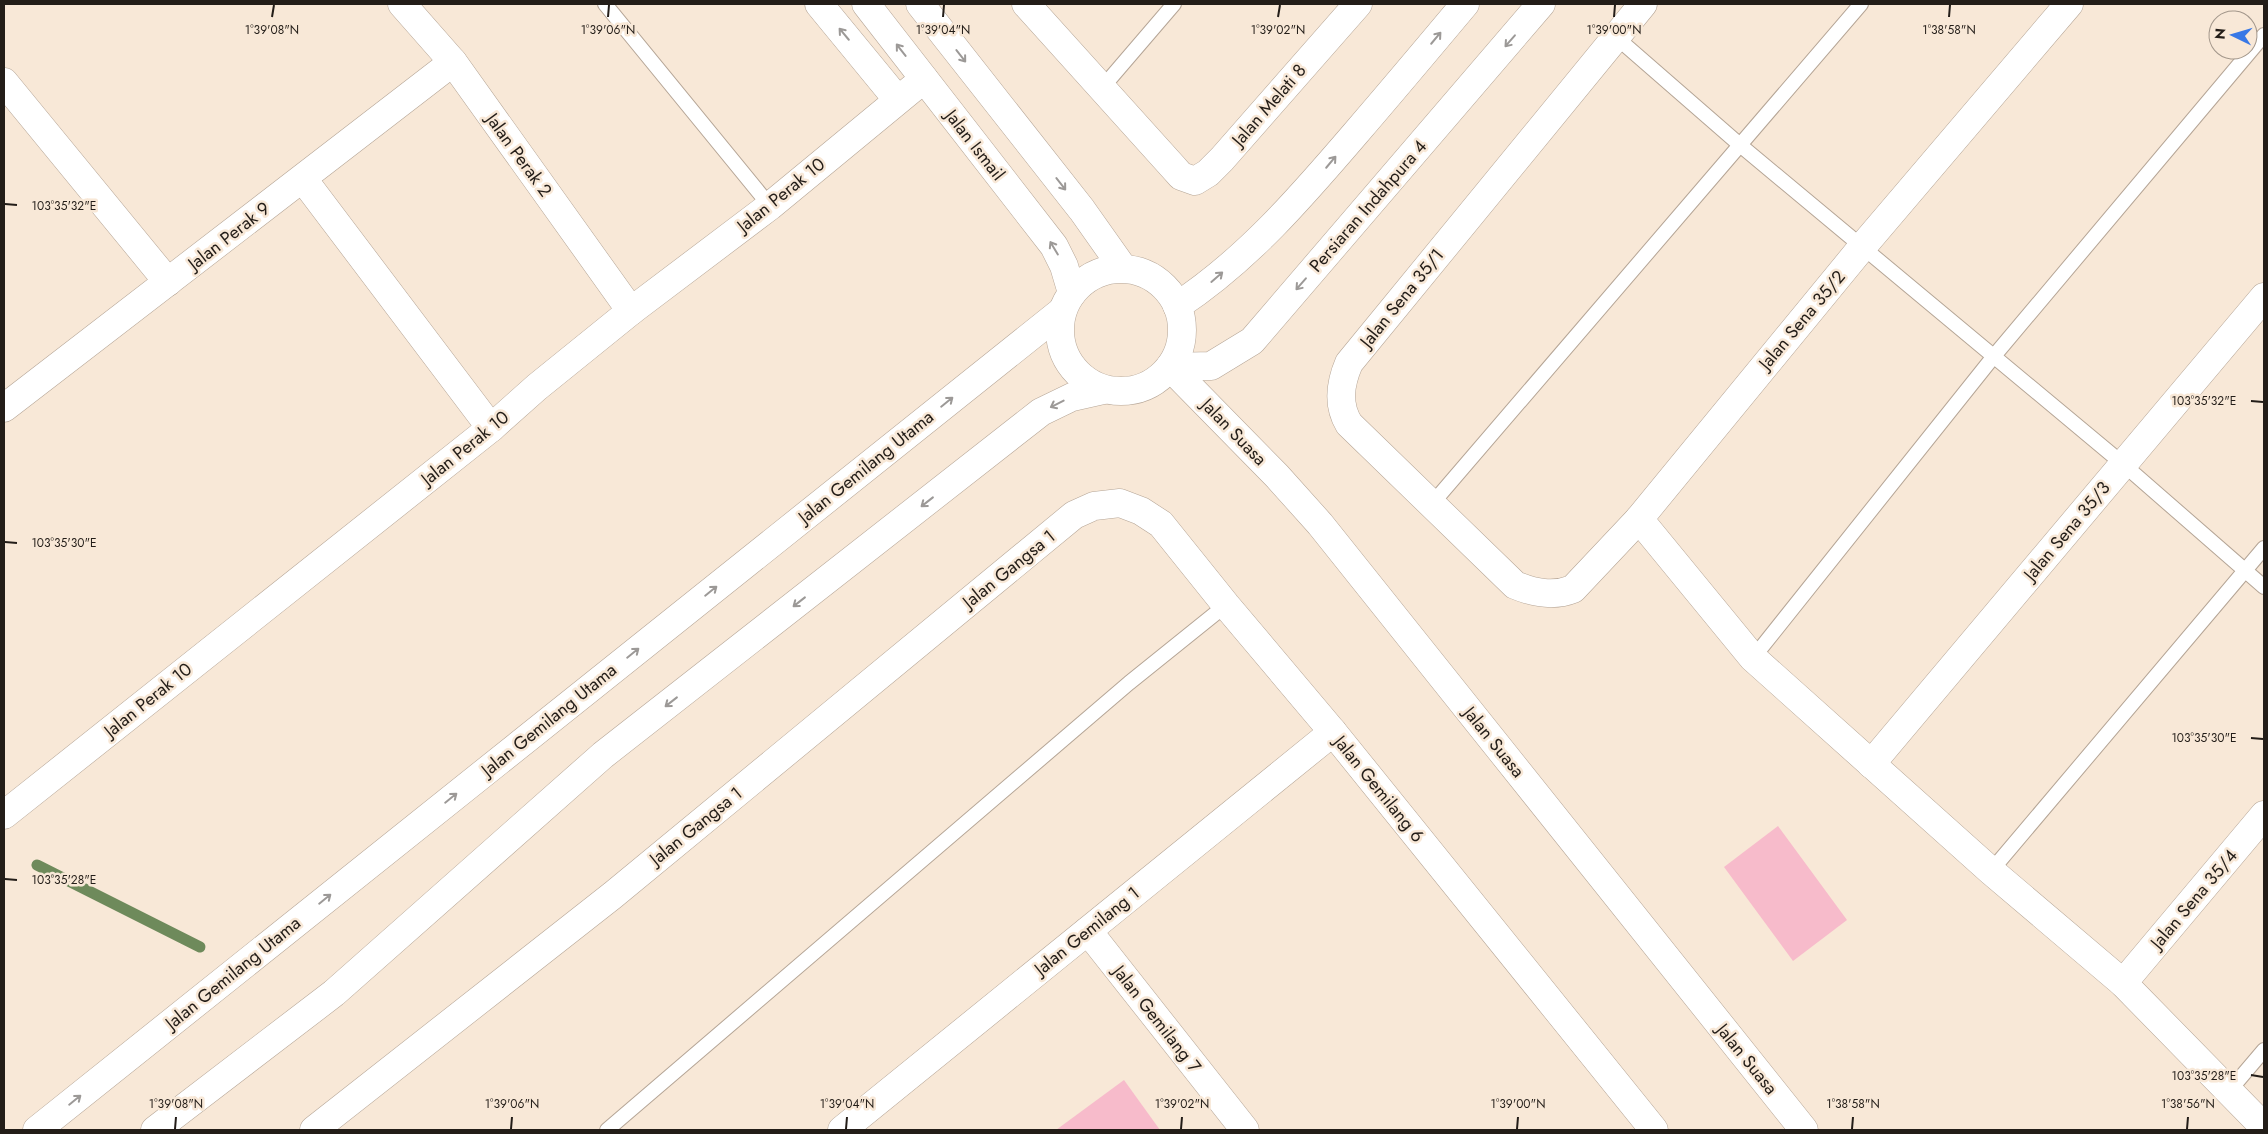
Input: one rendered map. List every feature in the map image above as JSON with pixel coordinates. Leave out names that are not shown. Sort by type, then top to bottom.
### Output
[{"type":"street","name":"Jalan Perak 2","points":[[402,4],[453,62],[631,311]]},
{"type":"street","points":[[819,4],[897,99]]},
{"type":"street","name":"Jalan Ismail","points":[[866,4],[1054,246],[1064,266],[1067,302]]},
{"type":"street","points":[[920,4],[1082,210],[1123,268]]},
{"type":"street","points":[[1026,4],[1102,88]]},
{"type":"street","name":"Jalan Melati 8","points":[[1102,88],[1181,176],[1195,181],[1208,173],[1358,4]]},
{"type":"street","points":[[1178,306],[1204,288],[1230,266],[1296,204],[1466,4]]},
{"type":"street","name":"Persiaran Indahpura 4","points":[[1170,367],[1211,366],[1252,341],[1541,4]]},
{"type":"street","name":"Jalan Sena 35/1","points":[[1515,585],[1349,424],[1342,413],[1342,380],[1349,363],[1361,348],[1643,4]]},
{"type":"street","name":"Jalan Sena 35/2","points":[[1515,585],[1544,593],[1563,593],[1573,589],[1639,518],[1863,246],[2068,4]]},
{"type":"street","name":"Jalan Perak 9","points":[[4,408],[453,62]]},
{"type":"street","name":"Jalan Perak 10","points":[[4,815],[491,428],[537,387],[631,311],[770,206],[897,99],[924,79]]},
{"type":"street","points":[[4,82],[168,282]]},
{"type":"street","points":[[302,179],[491,428]]},
{"type":"street","points":[[155,1130],[334,993],[603,755],[1041,412],[1072,397],[1103,390],[1122,392],[1140,389],[1157,380],[1170,367],[1182,340],[1178,306],[1169,290],[1156,279],[1140,271],[1123,268],[1103,271],[1086,279],[1067,302],[1060,341],[1073,369],[1086,382],[1103,390]]},
{"type":"street","name":"Jalan Sena 35/3","points":[[1871,764],[2264,297]]},
{"type":"street","name":"Jalan Gemilang Utama","points":[[37,1130],[1067,302]]},
{"type":"street","name":"Jalan Suasa","points":[[1170,367],[1277,476],[1320,524],[1804,1130]]},
{"type":"street","name":"Jalan Gemilang 6","points":[[1074,515],[1094,506],[1120,503],[1141,511],[1161,524],[1226,605],[1333,732],[1654,1130]]},
{"type":"street","name":"Jalan Gangsa 1","points":[[324,1127],[613,895],[1074,515]]},
{"type":"street","points":[[1639,518],[1753,658],[1991,871],[2123,983],[2230,1090],[2264,1127]]},
{"type":"street","name":"Jalan Gemilang 1","points":[[842,1130],[1333,732]]},
{"type":"street","name":"Jalan Sena 35/4","points":[[2123,983],[2264,815]]},
{"type":"street","name":"Jalan Gemilang 7","points":[[1088,931],[1245,1130]]},
{"type":"lane","points":[[605,4],[770,206]]},
{"type":"lane","points":[[1102,88],[1174,4]]},
{"type":"lane","points":[[1431,505],[1861,4]]},
{"type":"lane","points":[[1753,658],[1994,356],[2264,35]]},
{"type":"lane","points":[[1616,37],[1740,145],[2123,464],[2264,587]]},
{"type":"lane","points":[[1991,871],[2264,548]]},
{"type":"lane","points":[[607,1130],[1129,683],[1226,605]]},
{"type":"lane","points":[[2230,1090],[2264,1050]]},
{"type":"shaded area","points":[[1778,826],[1847,920],[1793,961],[1724,867]]},
{"type":"shaded area","points":[[1124,1080],[1160,1130],[1056,1130]]},
{"type":"waterway","points":[[37,865],[200,947]]}]
